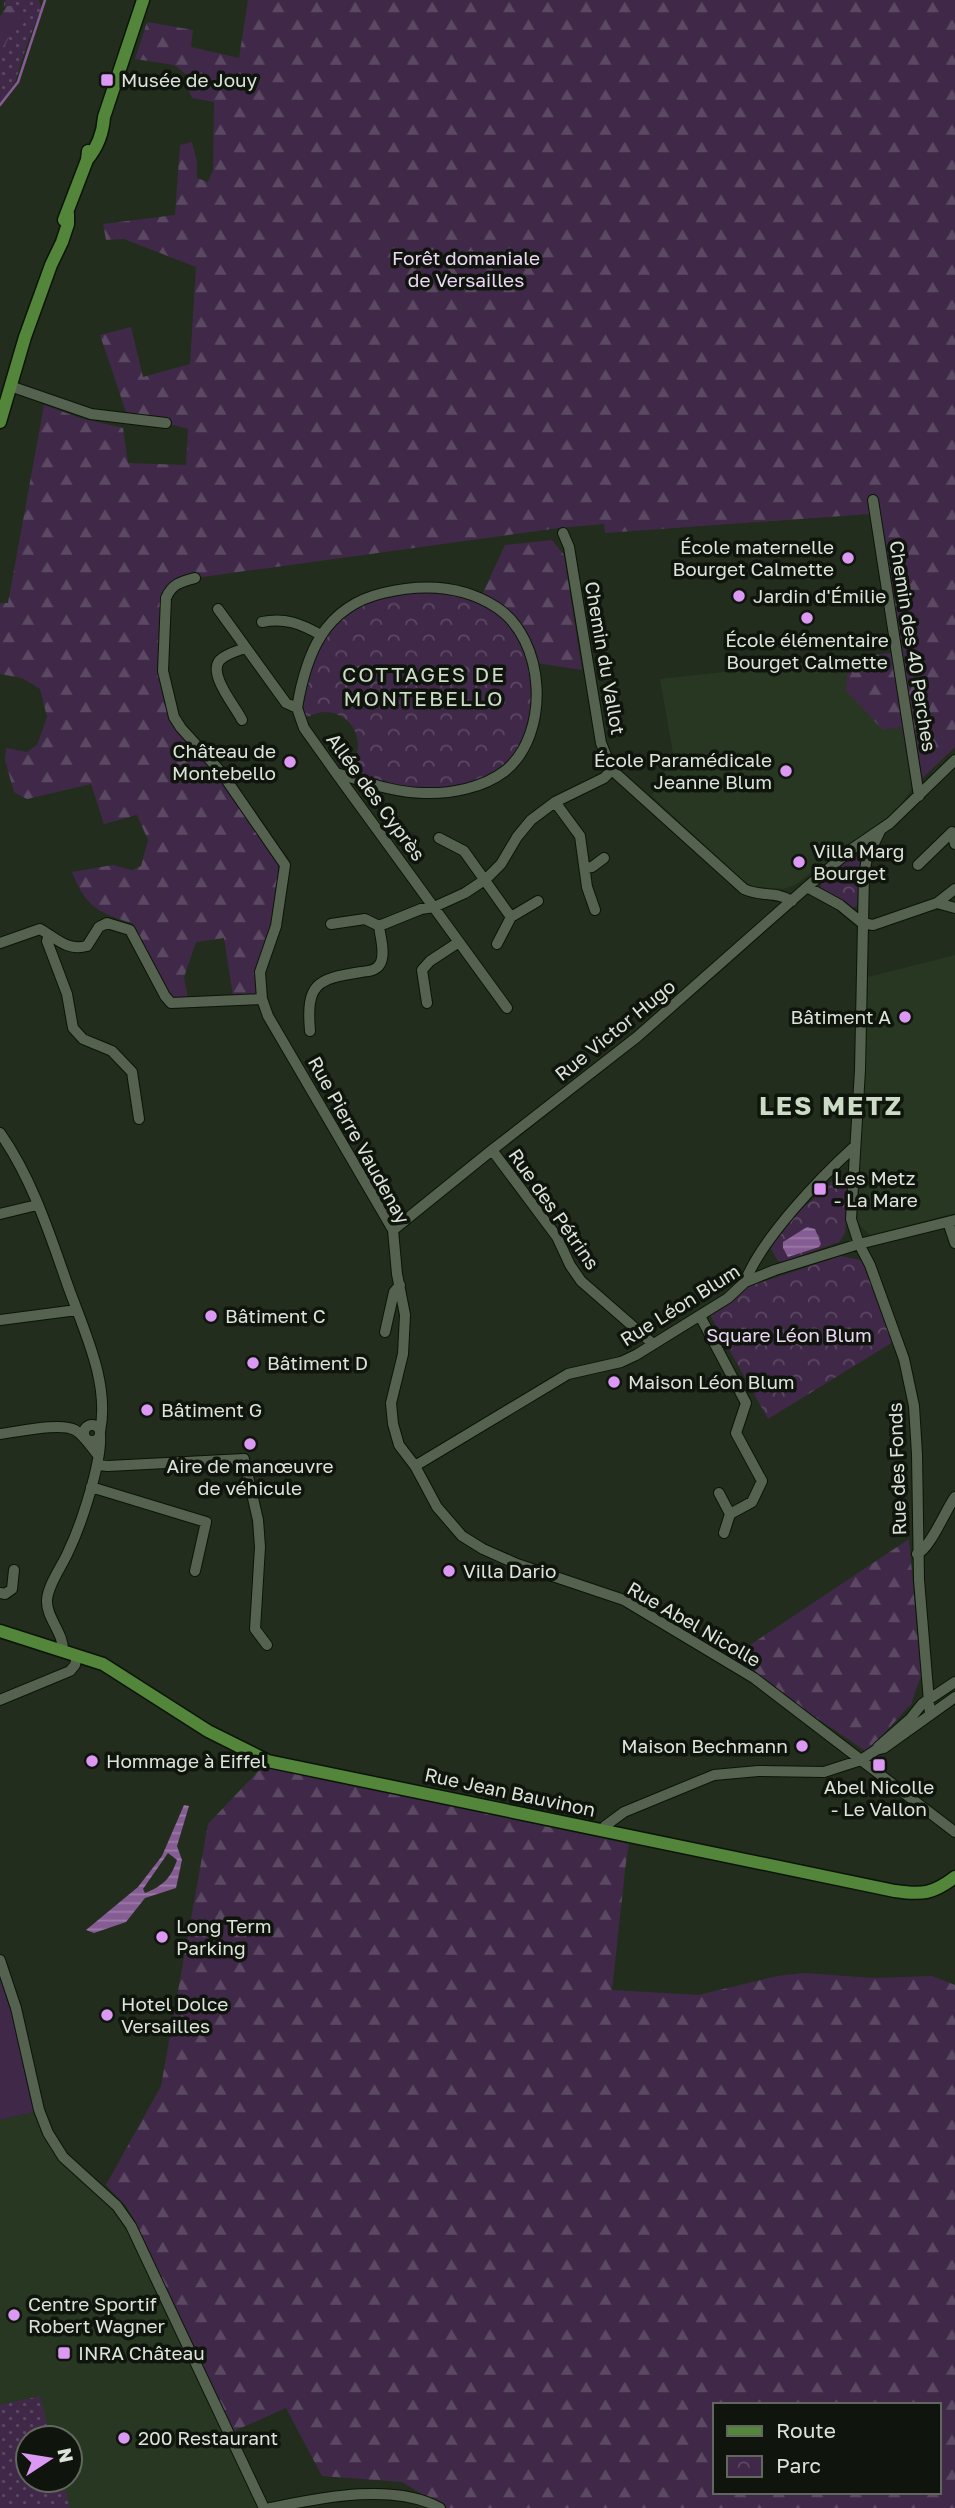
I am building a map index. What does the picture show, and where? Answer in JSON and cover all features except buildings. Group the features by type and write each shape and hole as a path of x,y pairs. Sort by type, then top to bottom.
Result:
{"main road":[{"path":"137,0 137,21"},
{"path":"0,422 2,407 51,265 62,243 68,214 87,160 103,127 143,0"},
{"name":"Rue Jean Bauvinon","path":"0,1631 103,1664 208,1731 268,1761 901,1892 920,1894 932,1891 955,1877"}],"street":[{"path":"10,386 82,412 166,423"},
{"name":"Chemin des 40 Perches","path":"873,500 919,796"},
{"name":"Chemin du Vallot","path":"564,533 569,547 601,743 612,770 744,889 752,893 779,894 792,901"},
{"path":"0,943 40,929 68,947 76,949 87,946 99,928 107,923 130,930 171,1003 262,999 260,972 276,926 285,866 221,772 180,728 174,717 163,671 166,598 170,588 194,578"},
{"path":"297,708 302,674 309,654 321,635 330,622 343,612 373,596 418,588 452,589 496,607 506,614 514,625 532,662 537,690 533,727 520,753 505,771 482,783 454,791 421,793 388,789 336,773"},
{"name":"Allée des Cyprès","path":"218,609 286,703 297,708 304,727 336,773 507,1008"},
{"path":"262,622 292,622 321,635"},
{"path":"242,720 224,695 217,665 221,659 245,648"},
{"path":"852,849 867,858 880,831 955,760"},
{"path":"331,924 365,919 379,926 421,909 434,907 465,892 501,864 517,836 531,820 555,802 604,778 612,770"},
{"path":"555,802 580,836 587,887 595,910"},
{"name":"Rue Victor Hugo","path":"393,1230 637,1037 807,887 852,849 880,831"},
{"path":"953,831 955,844"},
{"path":"918,865 953,831"},
{"path":"439,838 464,851 511,916"},
{"path":"585,867 592,867 604,858"},
{"name":"Rue des Fonds","path":"867,858 862,923 860,1070 851,1219 904,1359 911,1393 917,1444 917,1553 930,1714"},
{"path":"807,887 840,905 862,923 873,925 937,903 955,889"},
{"path":"497,944 511,916 538,901"},
{"path":"937,903 955,908"},
{"path":"310,1031 308,1005 311,992 331,979 372,971 379,966 382,957 379,926"},
{"path":"50,934 47,941 67,994 73,1028 83,1039 112,1051 132,1072 139,1119"},
{"path":"427,1003 422,970 430,961 459,942"},
{"name":"Rue Pierre Vaudenay","path":"262,999 268,1016 393,1230 405,1315 402,1354 391,1403 399,1445 415,1466"},
{"path":"0,1133 9,1145 37,1205 77,1310 98,1377 102,1411 97,1431 97,1460 71,1547 47,1599 64,1643 63,1651"},
{"path":"745,1282 764,1249 799,1204 855,1146"},
{"name":"Rue des Pétrins","path":"492,1150 556,1237 581,1280 652,1343"},
{"path":"832,1170 839,1170 853,1177"},
{"path":"0,1214 37,1205"},
{"path":"951,1221 955,1243"},
{"name":"Rue Léon Blum","path":"415,1466 568,1374 621,1362 728,1298 745,1282 859,1244 951,1221"},
{"path":"764,1249 775,1270"},
{"path":"385,1332 394,1292 400,1285"},
{"path":"0,1320 77,1310"},
{"path":"700,1316 746,1403 736,1433 762,1481 752,1502 730,1514 724,1533"},
{"path":"0,1434 73,1424 97,1431"},
{"path":"59,1427 76,1431 88,1441"},
{"path":"97,1431 85,1430 97,1460 108,1466 244,1459 258,1520 260,1547 255,1629 267,1646"},
{"name":"Rue Abel Nicolle","path":"415,1466 437,1507 462,1536 517,1564 624,1600 754,1678 955,1832"},
{"path":"90,1487 206,1522 195,1571"},
{"path":"719,1493 730,1514"},
{"path":"917,1553 927,1547 945,1510 955,1497"},
{"path":"0,1593 8,1593 12,1589 14,1570"},
{"path":"0,1700 70,1671 77,1656"},
{"path":"876,1750 880,1743 910,1719 922,1704 955,1682"},
{"path":"603,1831 605,1826 624,1812 714,1776 758,1771 824,1772 861,1760 884,1748 955,1697"},
{"path":"0,1960 16,2008 39,2110 48,2133 63,2157 117,2206 131,2226 264,2508"},
{"path":"270,2508 389,2494 416,2497 440,2508"}],"shaded area":[{"name":"École Paramédicale Jeanne Blum","path":"848,658 846,691 901,727 912,788 897,811 795,885 783,889 748,886 652,796 673,754 660,679"},
{"path":"955,955 955,1213 870,1236 857,1222 868,977"},
{"path":"807,1227 815,1229 821,1244 788,1257 783,1242"},
{"path":"184,1805 189,1806 177,1846 182,1860 176,1888 145,1898 126,1922 94,1933 86,1930 138,1887 162,1856","holes":["168,1853 177,1860 166,1881 145,1893 143,1889"]},
{"path":"34,2112 57,2157 106,2199 128,2229 259,2508 0,2508 0,2120"}],"green space":[{"path":"5,0 39,0 41,8 15,83 0,104 0,48 4,46 7,6 3,8"},
{"name":"Forêt domaniale de Versailles","path":"248,0 955,0 955,747 912,788 901,727 883,730 846,691 848,658 891,653 870,514 605,533 604,524 559,528 173,581 161,593 159,673 171,720 218,776 278,862 271,925 255,971 257,994 233,996 224,938 196,942 184,977 188,998 172,998 132,923 110,916 94,906 82,893 72,872 113,865 132,870 141,866 148,840 137,815 104,824 91,784 27,799 14,792 5,760 6,748 27,752 37,745 47,717 40,689 22,678 0,674 0,603 8,603 44,405 80,418 123,428 128,463 186,465 188,429 126,412 100,335 131,327 143,377 190,364 196,267 124,239 106,240 103,224 175,215 180,145 192,142 197,162 197,178 208,182 213,170 214,102 192,98 186,74 174,65 135,59 147,22 193,30 191,47 239,58"},
{"path":"7,6 14,6 19,11 19,18 4,47 0,48 0,17"},
{"path":"552,540 564,555 582,670 537,663 516,620 506,608 482,595 505,545"},
{"path":"413,592 460,595 476,600 497,612 513,629 525,650 532,674 530,723 521,745 501,769 462,785 411,788 344,769 354,758 358,747 357,735 351,725 342,717 331,713 318,713 305,719 303,706 306,676 318,647 336,622 361,604"},
{"path":"853,856 860,858 857,906 852,908 821,888 821,881"},
{"path":"837,1176 849,1180 845,1233 839,1242 783,1262 778,1261 770,1247 801,1205 808,1204"},
{"name":"Square Léon Blum","path":"841,1256 864,1261 893,1342 768,1419 710,1315 747,1287"},
{"path":"909,1539 921,1676 911,1704 867,1752 729,1659"},
{"path":"263,1766 629,1844 612,1990 698,1995 777,1976 804,1973 873,1978 932,1976 955,1985 955,2508 444,2508 402,2482 322,2476 286,2408 232,2432 137,2225 126,2206 106,2185 161,2086 208,1824"},
{"path":"0,1975 10,2005 34,2112 0,2120"},
{"path":"40,2396 47,2424 14,2424 14,2494 66,2494 70,2508 0,2508 0,2405"}],"waterway":[{"path":"0,105 18,82 45,0"}],"place":[{"name":"Musée de Jouy","path":"107,80"},
{"name":"École maternelle Bourget Calmette","path":"848,558"},
{"name":"Jardin d'Émilie","path":"739,596"},
{"name":"École élémentaire Bourget Calmette","path":"807,618"},
{"name":"Château de Montebello","path":"290,762"},
{"name":"École Paramédicale Jeanne Blum","path":"786,771"},
{"name":"Villa Marg Bourget","path":"799,862"},
{"name":"Bâtiment A","path":"905,1017"},
{"name":"Les Metz - La Mare","path":"820,1189"},
{"name":"Bâtiment C","path":"211,1316"},
{"name":"Bâtiment D","path":"253,1363"},
{"name":"Maison Léon Blum","path":"614,1382"},
{"name":"Bâtiment G","path":"147,1410"},
{"name":"Aire de manœuvre de véhicule","path":"250,1444"},
{"name":"Villa Dario","path":"449,1571"},
{"name":"Maison Bechmann","path":"802,1746"},
{"name":"Hommage à Eiffel","path":"92,1761"},
{"name":"Abel Nicolle - Le Vallon","path":"879,1765"},
{"name":"Long Term Parking","path":"162,1937"},
{"name":"Hotel Dolce Versailles","path":"107,2015"},
{"name":"Centre Sportif Robert Wagner","path":"14,2315"},
{"name":"INRA Château","path":"64,2353"},
{"name":"200 Restaurant","path":"124,2438"}],"district":[{"name":"COTTAGES DE MONTEBELLO","path":"424,687"},
{"name":"LES METZ","path":"831,1106"}]}
